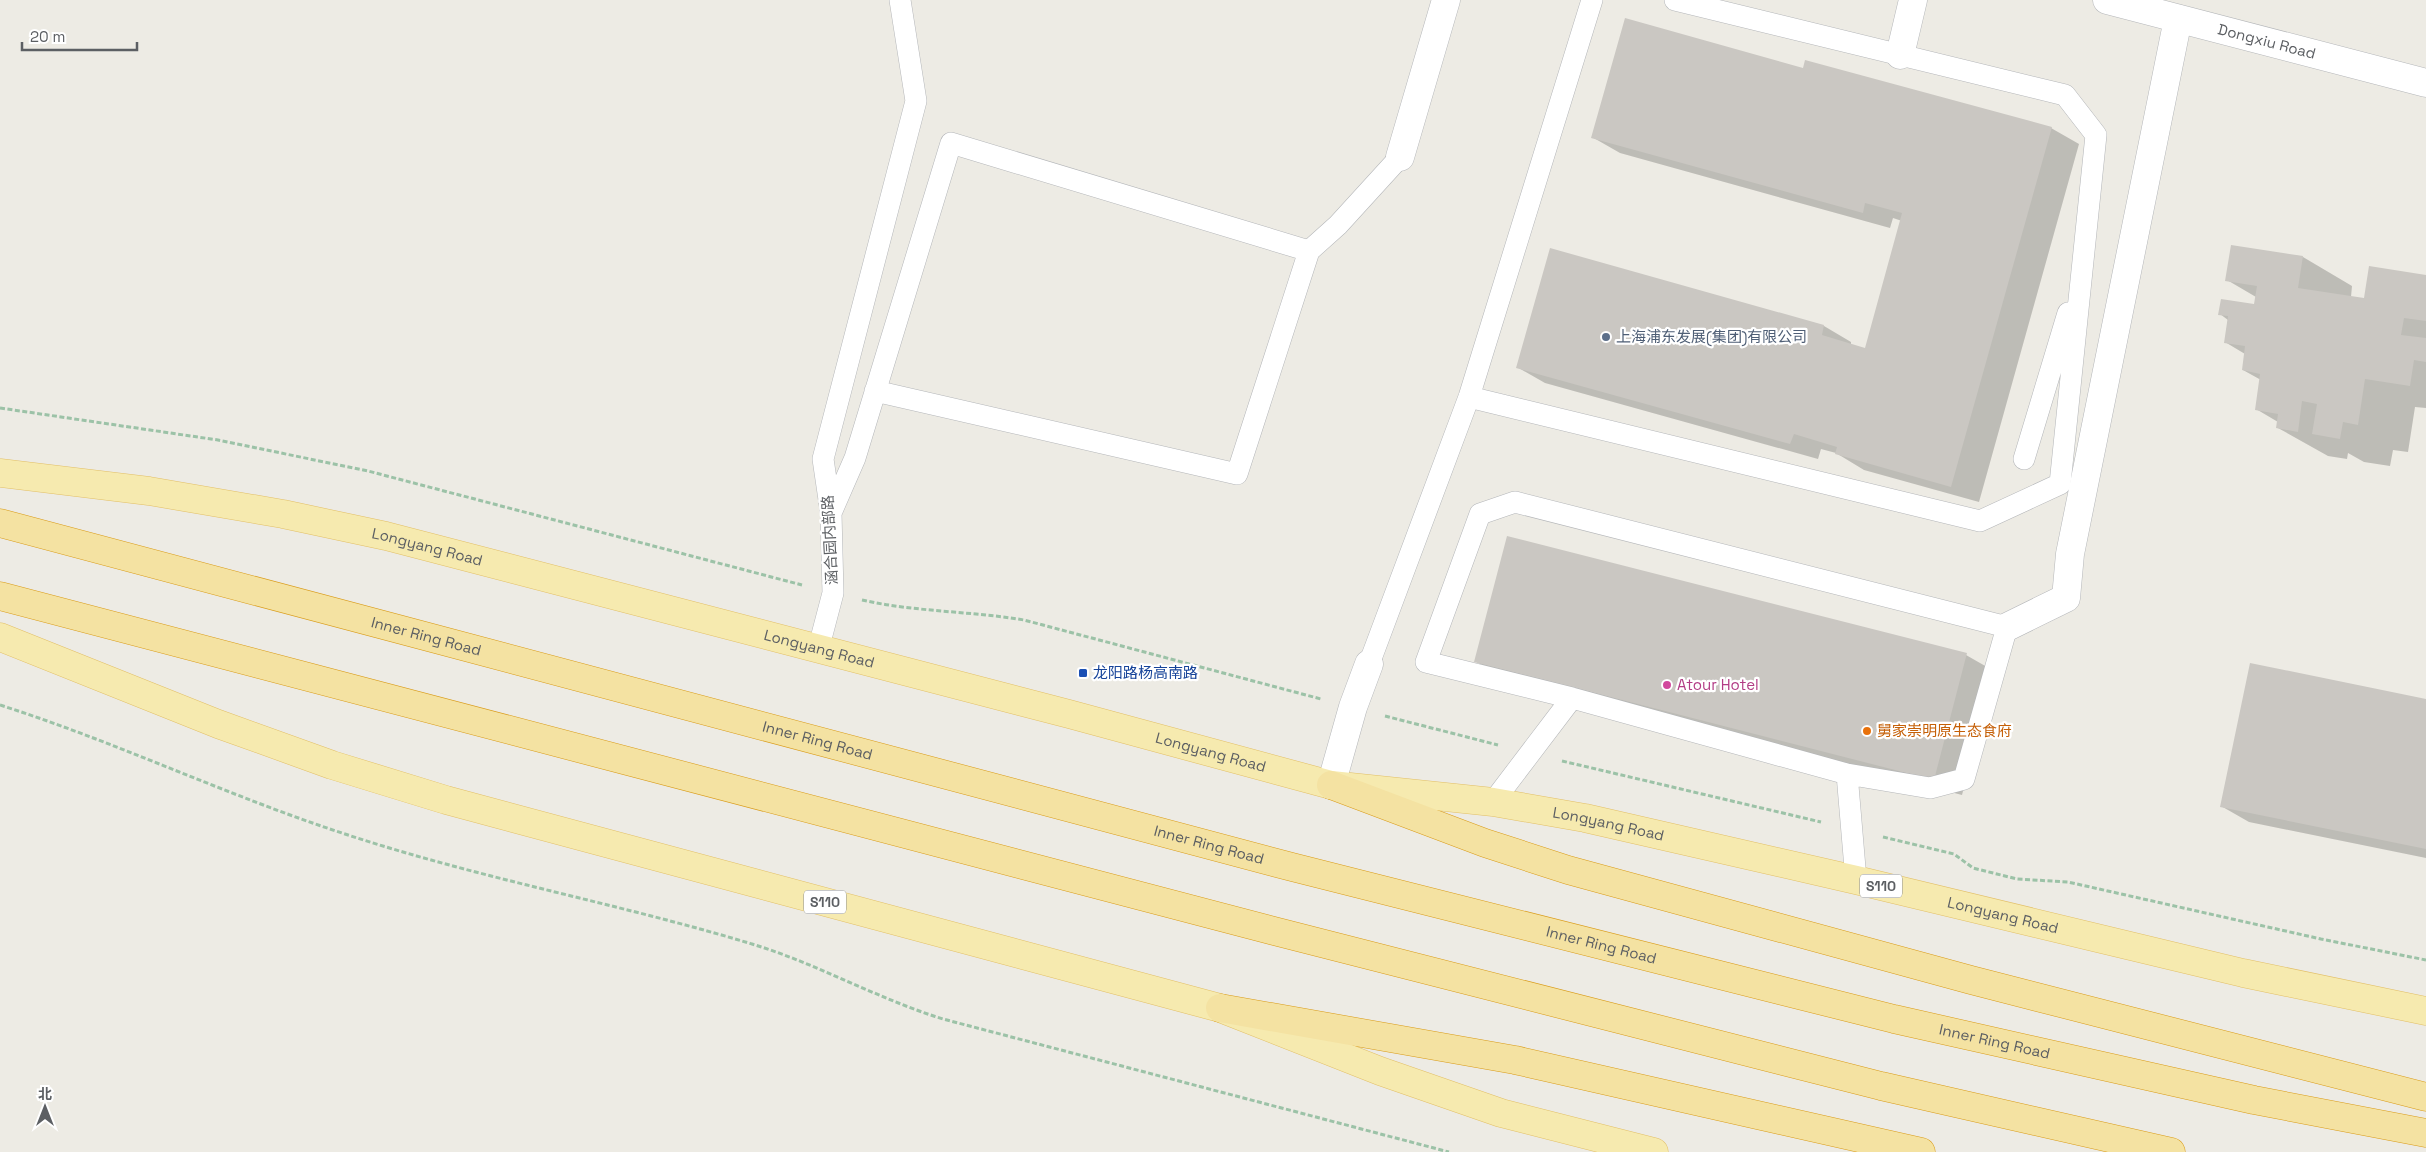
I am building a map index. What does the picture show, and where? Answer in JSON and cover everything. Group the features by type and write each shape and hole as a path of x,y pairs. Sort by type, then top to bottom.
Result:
{"highway":[{"name":"Inner Ring Road","path":"0,523 1292,867 1894,1019 2254,1100 2426,1133"},
{"path":"0,596 1274,931 1881,1086 2171,1152"},
{"path":"1331,785 1485,843 1568,870 1971,980 2426,1097"},
{"path":"1220,1008 1515,1060 1921,1152"}],"main road":[{"name":"Longyang Road","path":"0,473 149,491 283,514 386,536 1069,714 1331,785 1493,802 1585,818 1856,880 2243,973 2426,1011"},
{"name":"S110","path":"0,637 218,724 332,765 436,797 1220,1008 1380,1071 1501,1112 1654,1152"}],"street":[{"path":"1400,157 1446,0"},
{"path":"1900,55 1913,0"},
{"name":"Dongxiu Road","path":"2107,0 2426,83"},
{"path":"2007,627 2066,598 2070,554 2178,19"},
{"path":"1331,785 1353,708 1369,664"}],"lane":[{"name":"涵合园内部路","path":"818,650 833,593 831,513 824,459 916,102 900,0"},
{"path":"1369,664 1469,396 1592,0"},
{"path":"1469,396 1980,520 2060,484 2096,135 2065,95 1675,0"},
{"path":"831,513 855,458 951,143 1309,251"},
{"path":"875,391 1237,474 1309,251 1338,225 1400,157"},
{"path":"2024,460 2083,265"},
{"path":"1515,502 2007,627 1964,779 1930,788 1847,774 1572,698 1426,662 1480,514 1515,502"},
{"path":"1493,802 1572,698"},
{"path":"1847,774 1850,829 1856,880"}],"path":[{"path":"0,408 218,440 368,471 889,606 996,615 1024,620 1353,708 1531,753 1954,854 1974,868 2017,878 2068,882 2321,939 2426,960"},
{"path":"0,705 342,833 404,852 752,944 814,966 873,994 943,1019 1449,1152"}],"building":[{"path":"1625,18 1803,68 1805,60 2052,127 1951,487 1835,454 1837,447 1794,434 1790,444 1516,368 1550,248 1824,325 1822,335 1865,348 1902,213 1865,203 1863,213 1591,138"},
{"path":"2231,245 2303,256 2298,288 2364,298 2369,266 2426,275 2426,321 2404,318 2401,335 2426,338 2426,362 2414,360 2410,386 2365,379 2358,425 2343,422 2340,439 2312,434 2317,404 2302,401 2298,432 2276,428 2278,414 2255,410 2260,374 2242,370 2245,346 2224,343 2228,316 2218,315 2221,299 2254,304 2257,286 2225,281"},
{"path":"1507,536 1967,653 1934,780 1474,662"},
{"path":"2250,663 2426,699 2426,849 2220,807"}],"place":[{"name":"上海浦东发展(集团)有限公司","path":"1606,337"},
{"name":"龙阳路杨高南路","path":"1083,673"},
{"name":"Atour Hotel","path":"1667,685"},
{"name":"舅家崇明原生态食府","path":"1867,731"}]}
